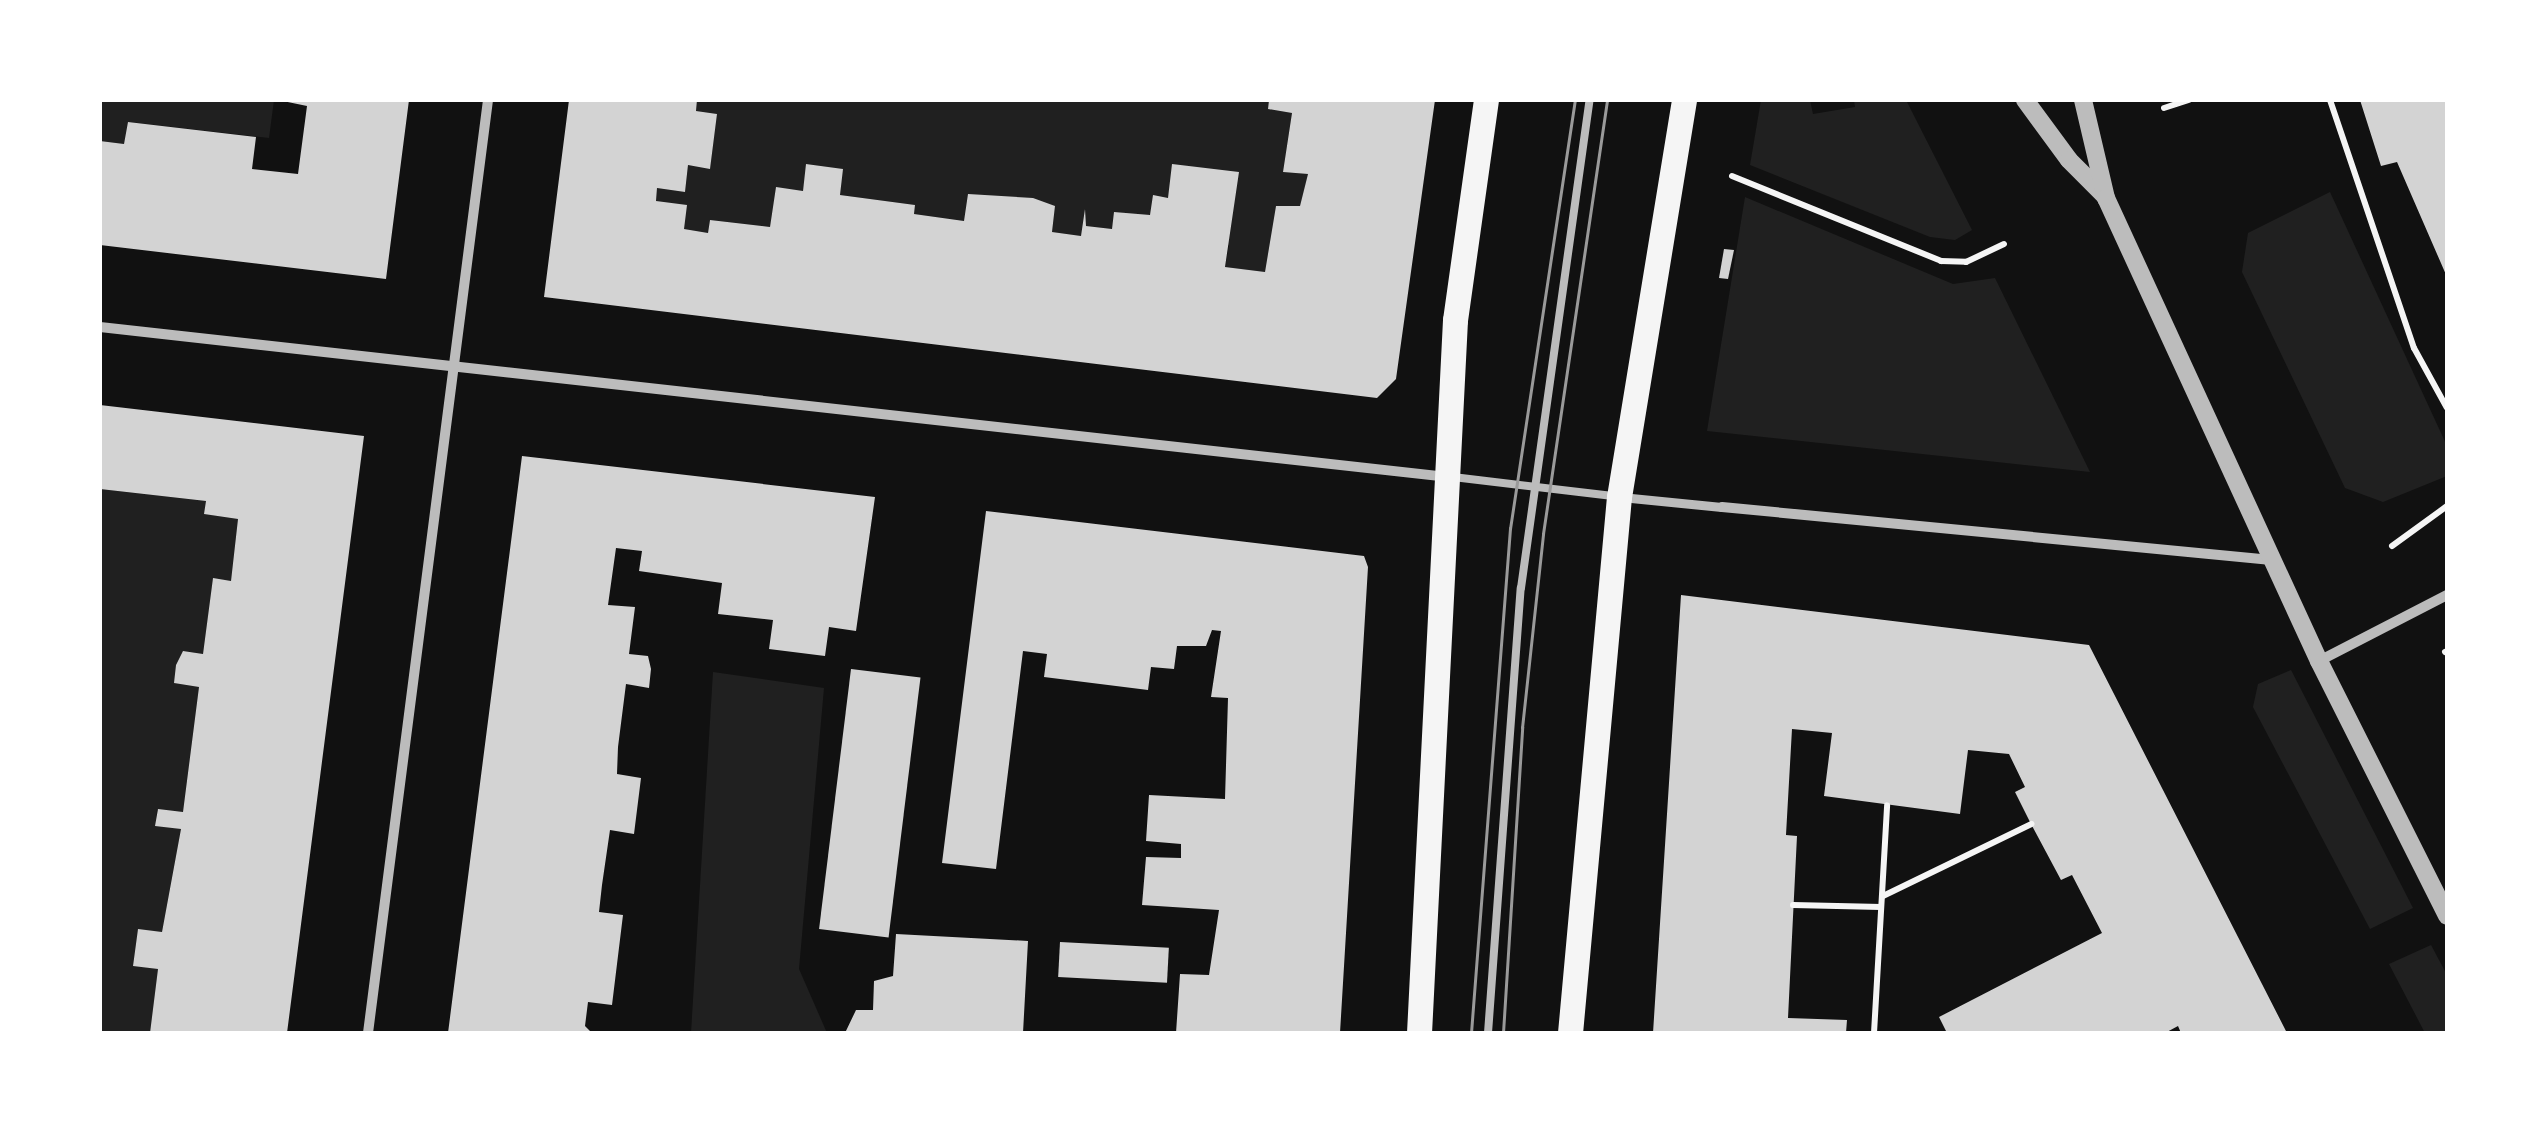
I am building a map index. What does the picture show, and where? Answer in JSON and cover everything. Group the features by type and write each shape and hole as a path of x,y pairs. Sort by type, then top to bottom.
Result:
{"main road":[{"path":"1419,1033 1455,320 1486,100"},
{"path":"1570,1033 1618,496 1684,100"}],"street":[{"path":"368,1033 488,100"},
{"path":"2025,100 2068,160 2106,198"},
{"path":"2084,100 2106,198 2271,560 2447,916"},
{"path":"100,328 1448,477"},
{"path":"1618,496 2271,560"},
{"path":"2319,661 2447,595"}],"lane":[{"path":"1488,1033 1505,740 1533,487 1590,100"},
{"path":"1448,477 1618,496"}],"path":[{"path":"2164,108 2189,100"},
{"path":"2330,100 2414,348 2447,408"},
{"path":"1732,176 1942,261 1966,262 2004,244"},
{"path":"2392,546 2447,506"},
{"path":"1874,1033 1887,804"},
{"path":"1882,897 2032,824"},
{"path":"1793,905 1881,907"}],"shaded area":[{"path":"100,100 274,100 269,138 129,122 124,144 100,141"},
{"path":"697,100 1269,100 1268,109 1292,113 1283,172 1308,174 1300,206 1276,206 1265,272 1225,267 1229,245 1204,241 1206,223 1115,212 1112,229 1086,226 1081,236 1052,232 1055,206 964,221 914,214 915,205 840,195 842,169 807,164 803,191 776,188 770,227 710,220 708,233 684,229 656,201 657,188 685,192 688,165 710,168 717,114 696,111"},
{"path":"1761,100 1810,100 1813,114 1855,107 1854,100 1906,100 1972,230 1955,240 1930,237 1750,165"},
{"path":"2330,192 2447,446 2447,476 2383,502 2345,488 2242,272 2248,233"},
{"path":"1745,197 1953,284 1995,278 2090,472 1707,431"},
{"path":"100,489 206,501 205,514 238,519 231,581 213,579 203,654 184,651 176,665 175,683 199,687 183,812 157,810 156,825 181,829 162,932 138,930 133,965 158,969 150,1033 100,1033"},
{"path":"2291,670 2413,908 2370,929 2253,707 2258,684"},
{"path":"713,672 824,688 799,969 827,1033 691,1033"},
{"path":"2431,945 2447,975 2447,1033 2425,1033 2389,964"}],"building":[{"path":"278,100 409,100 386,279 100,245 100,141 124,144 128,122 256,137 252,169 298,174 307,106"},
{"path":"569,100 697,100 696,111 717,114 710,169 688,165 685,192 657,188 656,201 687,205 684,229 708,233 710,220 770,227 776,187 803,191 806,164 843,169 840,195 915,205 914,214 964,221 968,194 1033,198 1055,206 1052,232 1081,236 1085,209 1086,226 1112,229 1114,212 1150,215 1153,195 1168,198 1172,164 1239,172 1225,267 1265,272 1276,206 1300,206 1308,174 1283,172 1292,113 1268,109 1269,100 1435,100 1396,379 1377,398 544,297"},
{"path":"2360,100 2447,100 2447,277 2397,162 2381,166"},
{"path":"1724,249 1734,250 1728,279 1719,278"},
{"path":"100,405 364,436 287,1033 150,1033 158,969 133,966 138,929 162,932 181,829 155,826 158,809 183,812 199,687 174,683 176,665 183,651 203,654 213,578 231,581 238,519 204,514 206,501 100,489"},
{"path":"522,456 875,497 856,631 829,627 825,656 769,649 773,620 718,614 722,583 639,571 642,551 616,548 608,605 635,607 629,654 648,656 651,669 649,688 626,684 618,747 617,774 641,778 634,834 610,830 602,885 599,912 623,915 612,1005 588,1002 585,1026 592,1033 448,1033"},
{"path":"986,511 1364,556 1368,567 1340,1033 1176,1033 1180,974 1209,975 1219,910 1142,905 1146,857 1181,858 1181,844 1146,841 1149,795 1225,799 1228,698 1211,697 1221,631 1212,630 1206,646 1177,646 1174,669 1151,667 1148,690 1044,677 1047,654 1023,651 996,869 942,863"},
{"path":"1681,595 2089,645 2287,1033 2181,1033 2178,1026 2165,1033 1947,1033 1939,1017 2102,933 2072,875 2061,880 2031,824 2015,792 2025,787 2009,754 1968,750 1960,814 1824,796 1832,733 1792,729 1786,835 1797,836 1788,1018 1847,1020 1846,1033 1653,1033"},
{"path":"851,669 920,678 889,938 819,929"},
{"path":"896,934 1028,941 1023,1033 845,1033 856,1010 873,1010 874,981 893,976"},
{"path":"1060,942 1169,948 1167,983 1058,977"}],"tram line":[{"path":"1471,1033 1510,529 1575,100"},
{"path":"1503,1033 1522,728 1543,534 1607,100"}]}
